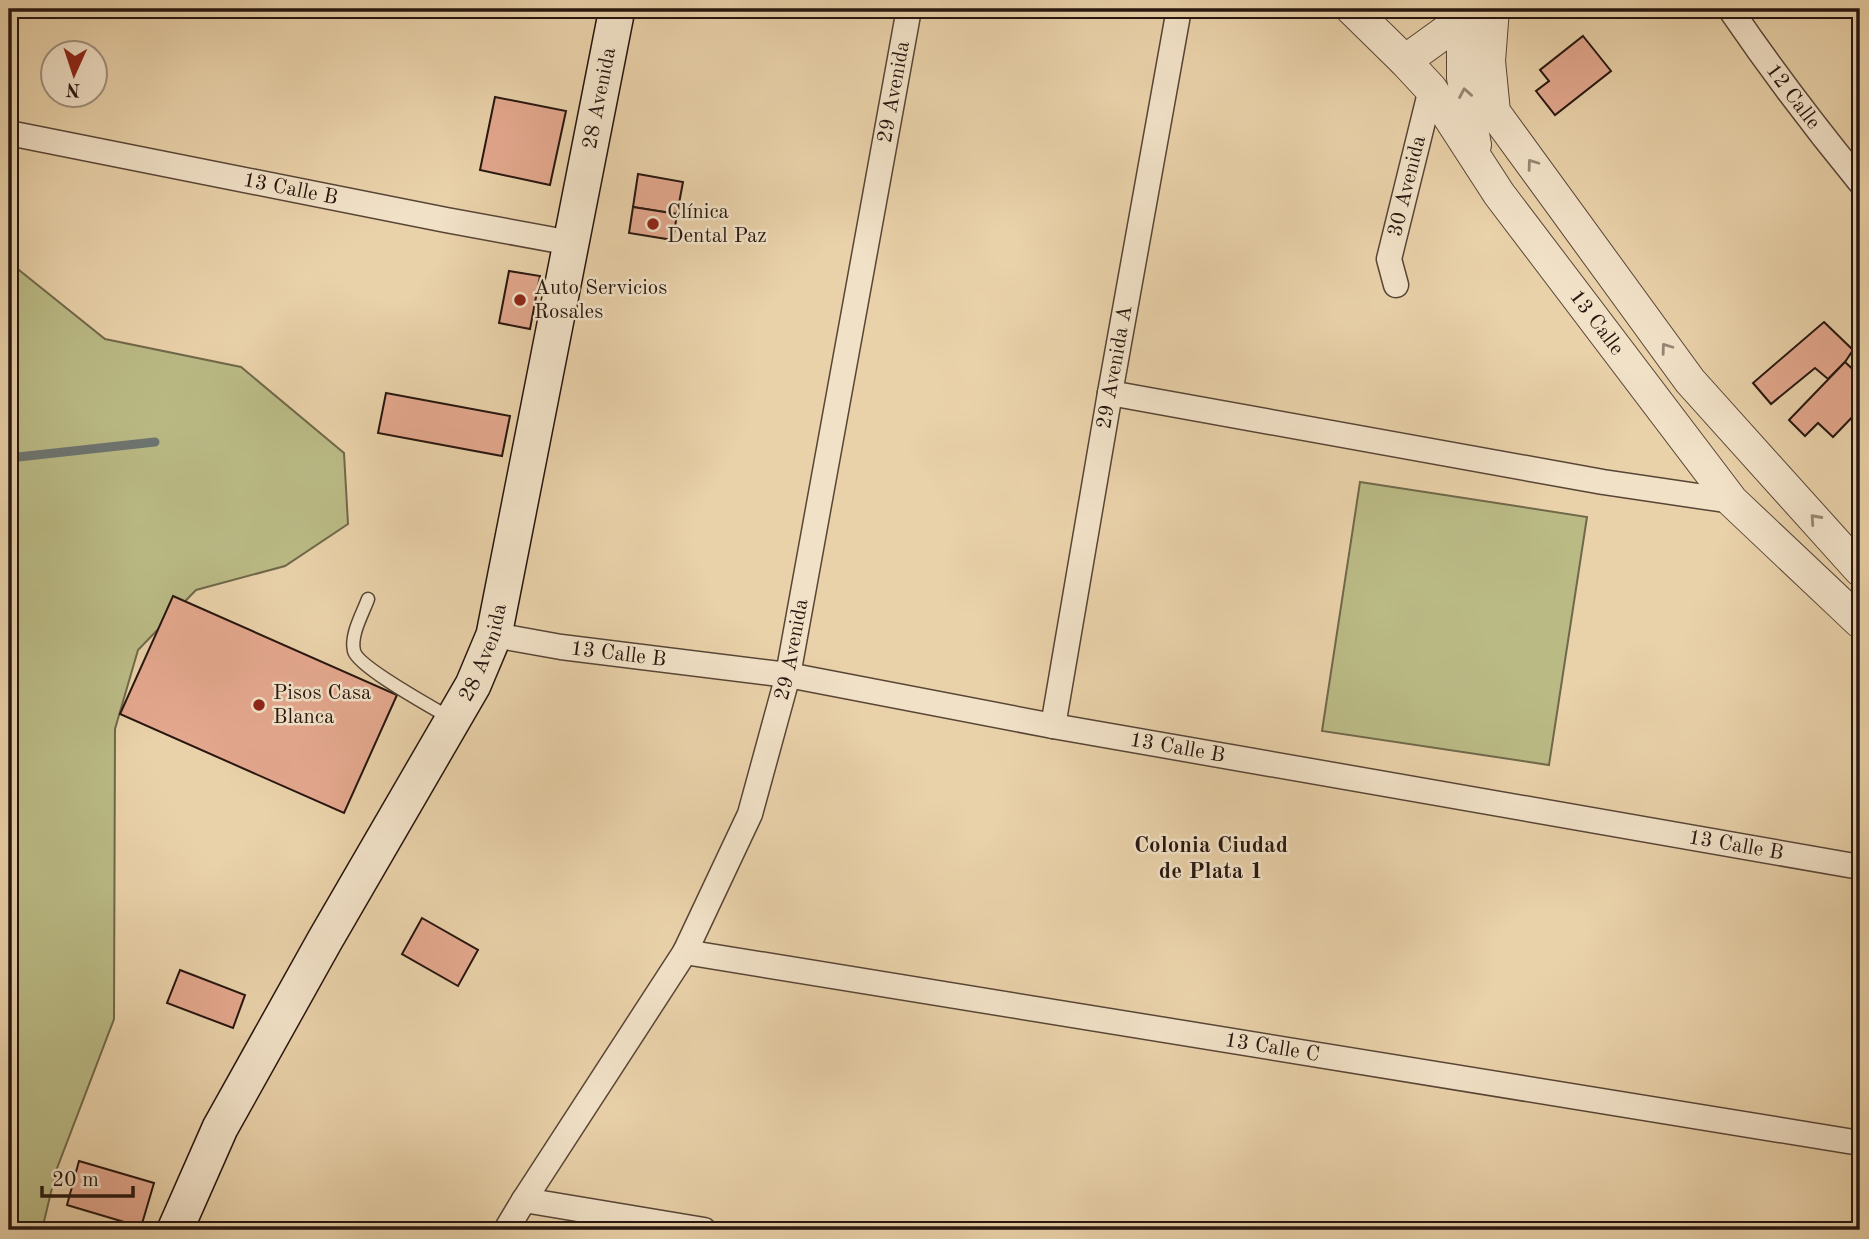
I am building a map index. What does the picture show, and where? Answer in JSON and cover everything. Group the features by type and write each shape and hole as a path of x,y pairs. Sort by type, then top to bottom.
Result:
{"main road":[{"name":"28 Avenida","path":"175,1230 220,1128 472,685 494,635 571,243 609,10"}],"street":[{"name":"29 Avenida","path":"506,1230 685,952 750,814 788,675 909,9"},
{"name":"29 Avenida A","path":"1053,726 1179,9"},
{"name":"13 Calle","path":"1352,9 1431,89 1499,194 1732,501 1860,622"},
{"name":"12 Calle","path":"1730,9 1801,108 1860,182"},
{"path":"1405,61 1481,10"},
{"path":"1478,160 1463,78 1463,43 1481,10"},
{"name":"13 Calle","path":"1481,10 1494,112 1690,381 1860,570"},
{"name":"30 Avenida","path":"1396,285 1390,259 1431,89"},
{"name":"13 Calle B","path":"9,133 571,243"},
{"path":"1110,393 1603,482 1732,501"},
{"name":"13 Calle B","path":"494,635 561,647 788,675 1053,726 1860,867"},
{"name":"13 Calle C","path":"685,952 1860,1143"},
{"path":"524,1200 704,1230"}],"lane":[{"path":"368,598 355,636 354,652 359,660 453,719"}],"green space":[{"path":"9,262 105,339 241,367 344,453 348,524 285,566 196,590 138,650 115,729 114,1019 56,1171 42,1230 9,1230"},
{"path":"1360,482 1587,517 1549,765 1322,731"}],"building":[{"path":"1583,36 1611,71 1555,115 1536,91 1549,81 1540,70"},
{"path":"495,97 566,111 550,185 480,170"},
{"path":"638,174 683,182 677,214 633,207"},
{"name":"Clínica Dental Paz","path":"633,207 677,214 673,240 629,233"},
{"name":"Auto Servicios Rosales","path":"509,271 540,276 530,329 499,323"},
{"path":"1824,322 1853,350 1828,379 1815,368 1771,404 1753,383"},
{"path":"1845,362 1860,376 1860,409 1833,437 1818,423 1805,436 1789,420"},
{"path":"386,393 510,416 502,456 378,433"},
{"name":"Pisos Casa Blanca","path":"173,596 397,695 344,813 120,714"},
{"path":"422,918 478,950 458,986 402,954"},
{"path":"180,970 245,995 233,1028 167,1003"},
{"path":"79,1161 154,1183 141,1227 67,1205"}],"waterway":[{"path":"9,458 155,442"}],"place":[{"name":"Clínica Dental Paz","path":"653,224"},
{"name":"Auto Servicios Rosales","path":"520,300"},
{"name":"Pisos Casa Blanca","path":"259,705"}],"district":[{"name":"Colonia Ciudad de Plata 1","path":"1211,858"}]}
